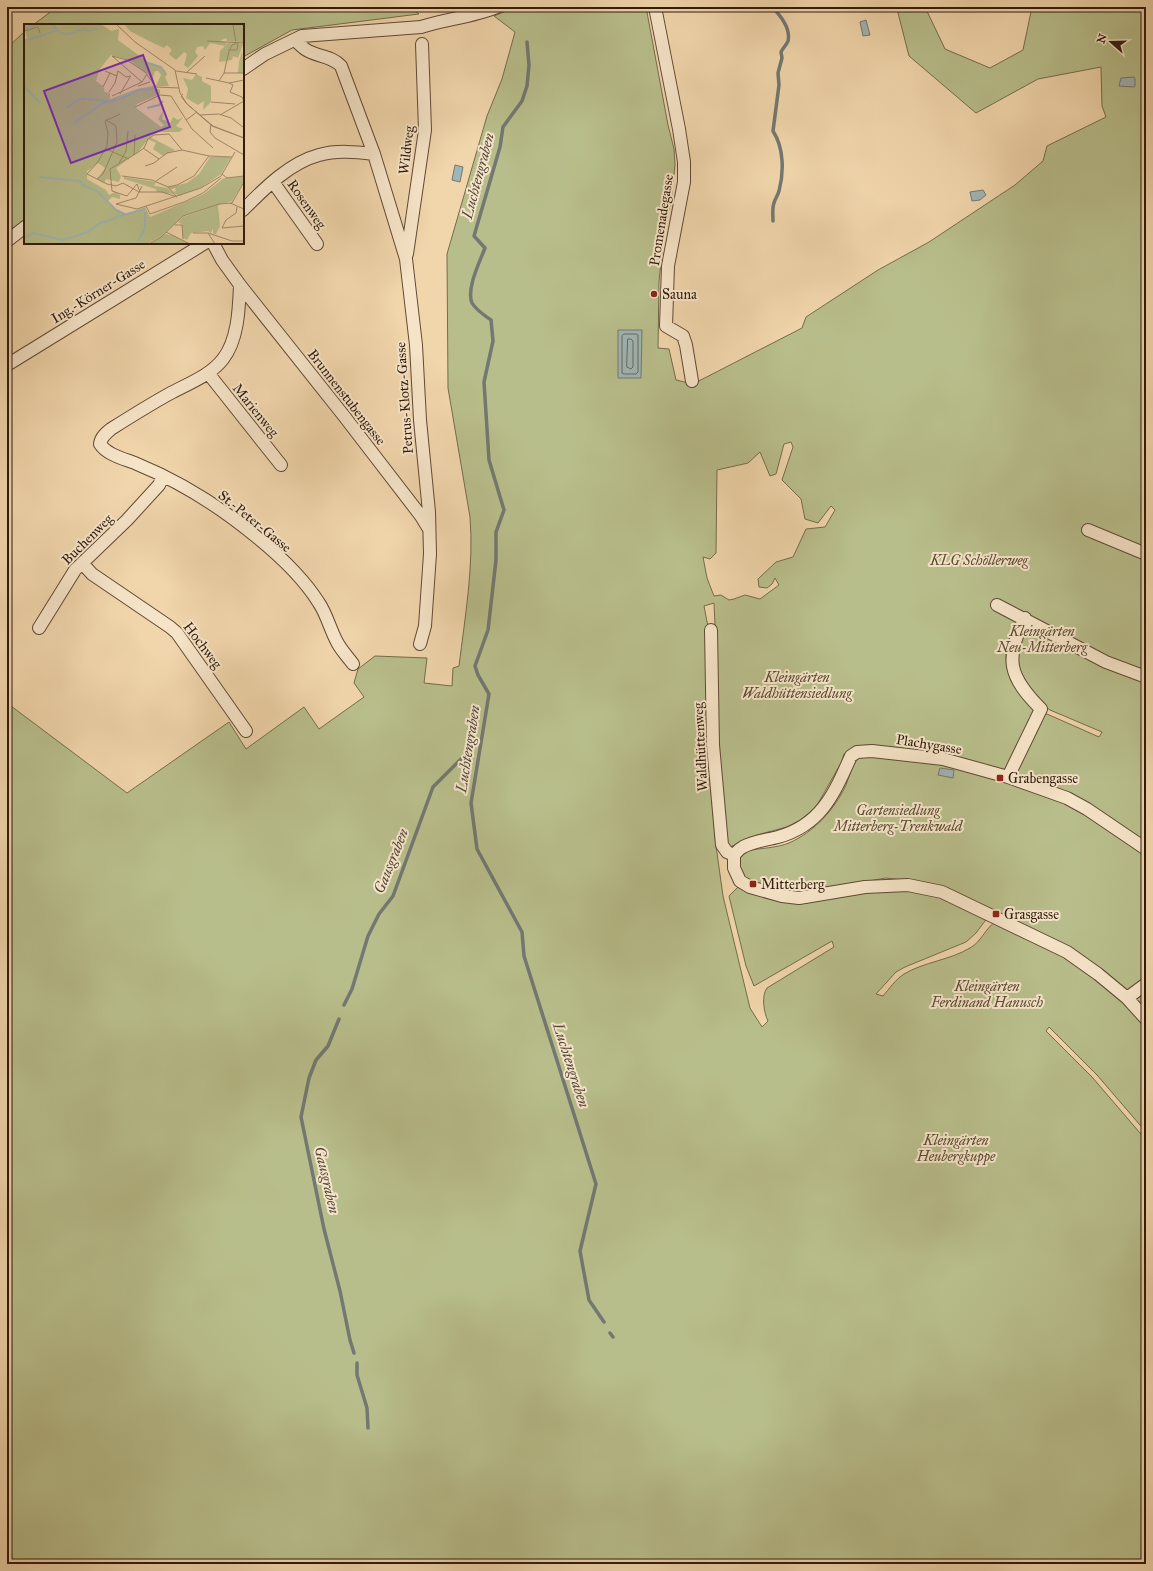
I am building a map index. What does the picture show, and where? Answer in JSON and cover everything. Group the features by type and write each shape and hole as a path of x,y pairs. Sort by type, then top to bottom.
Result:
{"street":[{"path":"244,68 265,54 302,36 421,27 436,22 483,12 497,7"},
{"name":"Promenadegasse","path":"655,7 684,162 684,182 668,266 666,326 682,336 686,345 692,381"},
{"name":"Petrus-Klotz-Gasse","path":"295,40 306,50 337,61 341,66 374,154 406,259 416,345 420,420 430,529 426,619 420,644"},
{"name":"Wildweg","path":"406,259 425,130 422,44"},
{"path":"244,209 273,182 292,168 320,155 351,151 374,154"},
{"name":"Rosenweg","path":"273,182 317,244"},
{"path":"7,241 24,229"},
{"name":"Ing.-Körner-Gasse","path":"7,365 203,244"},
{"name":"Brunnenstubengasse","path":"214,244 222,260 240,285 344,416 430,529"},
{"path":"208,374 223,359 230,345 239,305 240,285"},
{"name":"St.-Peter-Gasse","path":"208,374 170,394 111,429 100,440 100,444 117,455 190,490 258,539 282,560 306,585 326,615 337,643 353,664"},
{"name":"Marienweg","path":"208,374 281,465"},
{"name":"Buchenweg","path":"39,628 75,570 83,564 149,496 159,485 163,476"},
{"path":"1088,530 1146,554"},
{"name":"Hochweg","path":"83,564 92,574 177,633 246,731"},
{"path":"997,604 1106,662 1146,678"},
{"path":"1008,777 1041,709 1027,695 1017,678 1014,668 1012,649 1025,618"},
{"name":"Waldhüttenweg","path":"711,630 713,746 722,845 727,852 734,855"},
{"name":"Plachygasse","path":"734,855 742,847 782,836 809,823 822,810 832,795 851,756 857,752 899,754 943,759 1008,777 1067,798 1087,809 1146,849"},
{"path":"734,855 734,868 740,881 750,888 782,896 799,898 865,887 908,885 942,892 1067,952 1128,998 1146,1019"},
{"path":"1128,998 1146,984"}],"green space":[{"path":"57,7 410,7 419,14 292,30 244,56 244,24 34,24"},
{"path":"516,7 646,7 668,125 674,149 675,165 671,201 664,231 659,282 658,348 669,349 676,380 693,384 802,328 806,317 878,270 929,242 1015,185 1043,161 1047,146 1106,117 1102,106 1101,67 1038,79 976,113 909,56 897,9 901,7 925,7 945,49 990,68 1023,50 1032,7 1146,7 1146,673 1125,666 1107,656 1098,662 1144,682 1146,679 1146,1132 1097,1075 1049,1027 1046,1031 1092,1077 1146,1140 1146,1564 7,1564 7,703 127,793 229,722 246,749 304,707 319,729 364,697 354,683 358,669 375,656 427,658 424,683 452,686 453,668 459,666 470,573 471,535 470,517 448,388 447,254 487,116 502,79 515,32 494,16","holes":["791,442 793,447 782,480 801,499 805,519 818,523 831,506 835,510 825,527 806,529 793,557 776,562 758,579 759,587 767,588 772,584 775,578 779,585 760,599 745,595 729,600 721,595 714,596 707,578 703,557 710,559 716,553 717,470 748,463 760,452 770,476 776,474 784,444","714,603 718,690 718,774 721,811 728,848 757,835 787,827 801,820 816,807 841,763 844,754 854,749 862,747 909,750 963,758 1006,771 1010,769 1030,725 1038,701 1050,710 1102,732 1099,737 1047,714 1041,716 1015,771 1018,775 1046,787 1042,794 997,778 954,766 909,759 862,756 854,765 846,785 836,803 823,819 807,833 789,843 742,853 736,866 745,880 729,896 746,966 754,986 832,941 834,947 767,988 764,995 764,1004 765,1014 768,1021 762,1027 750,1008 723,896 716,846 707,746 708,627 704,606","886,878 919,882 936,885 997,913 995,922 970,948 904,974 895,981 883,996 876,994 896,972 966,942 976,933 988,917 945,897 925,890 900,888 828,897 827,888"]},
{"path":"24,32 24,221 7,232 7,48"}],"water":[{"path":"866,20 870,35 863,36 860,22"},
{"path":"1134,77 1134,87 1119,86 1121,78"},
{"path":"455,165 463,167 460,182 452,180"},
{"path":"983,190 986,195 980,200 972,201 970,192"},
{"path":"618,330 642,330 641,378 618,378"},
{"path":"940,768 954,770 953,778 938,775"}],"waterway":[{"path":"772,7 784,22 789,36 788,41 781,52 782,58 778,73 779,85 773,131 777,138 781,152 782,176 779,191 774,202 773,221"},
{"name":"Luchtengraben","path":"527,42 529,65 527,86 522,101 503,127 500,147 474,236 485,248 474,275 471,297 472,303 476,308 491,320 493,341 484,382 489,460 504,510 496,532 496,560 488,630 475,666 478,675 489,694 471,803 477,849 522,932 524,956 596,1184 580,1251 589,1300 604,1322"},
{"name":"Gausgraben","path":"344,1005 352,989 368,936 379,914 393,896 433,787 481,739"},
{"name":"Gausgraben","path":"339,1019 328,1046 316,1060 309,1078 301,1117 324,1229 354,1353"},
{"name":"Luchtengraben","path":"610,1333 613,1337"},
{"name":"Gausgraben","path":"357,1363 357,1375 367,1408 368,1428"}],"place":[{"name":"Sauna","path":"654,294"},
{"name":"Grabengasse","path":"1000,778"},
{"name":"Mitterberg","path":"753,884"},
{"name":"Grasgasse","path":"996,914"}],"park label":[{"name":"KLG Schöllerweg","path":"979,560"},
{"name":"Kleingärten Neu-Mitterberg","path":"1042,640"},
{"name":"Kleingärten Waldhüttensiedlung","path":"797,686"},
{"name":"Gartensiedlung Mitterberg-Trenkwald","path":"898,818"},
{"name":"Kleingärten Ferdinand Hanusch","path":"987,994"},
{"name":"Kleingärten Heubergkuppe","path":"956,1148"}]}
